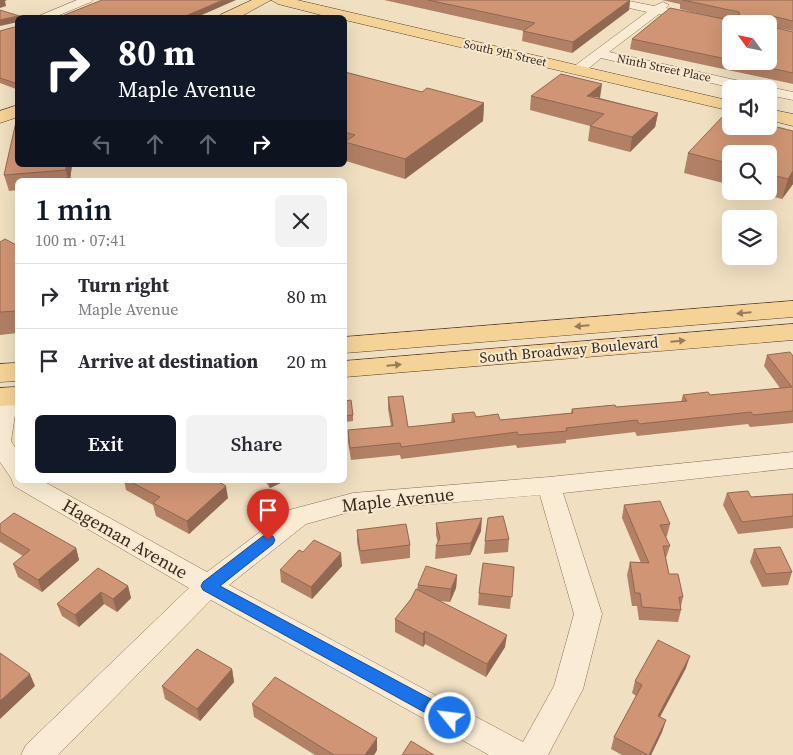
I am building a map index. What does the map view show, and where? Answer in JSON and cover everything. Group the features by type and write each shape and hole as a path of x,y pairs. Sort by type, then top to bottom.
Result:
{"main road":[{"path":"232,15 264,0"},
{"name":"South 9th Street","path":"278,0 342,15"},
{"name":"South 9th Street","path":"347,16 722,104"},
{"path":"0,118 15,111"},
{"name":"South Broadway Boulevard","path":"347,345 793,309"},
{"name":"South Broadway Boulevard","path":"347,369 793,332"}],"street":[{"path":"48,15 87,0"},
{"path":"607,0 722,23"},
{"path":"578,70 670,0"},
{"name":"Ninth Street Place","path":"599,54 722,81"},
{"path":"777,93 793,96"},
{"path":"8,387 0,441 15,467"},
{"name":"Maple Avenue","path":"37,755 208,586 298,517 352,502 549,486 793,460"},
{"name":"Hageman Avenue","path":"27,483 208,586 518,755"},
{"path":"532,755 568,689 588,614 549,486"}],"building":[{"path":"102,0 223,0 188,15 64,15"},
{"path":"428,0 630,0 573,42 523,31 535,23"},
{"path":"683,0 793,0 793,21 778,17 778,15 738,15 740,14 739,12"},
{"path":"670,8 722,19 722,58 632,39"},
{"path":"0,10 16,15 15,17 0,20"},
{"path":"15,27 15,83 0,78 0,31"},
{"path":"778,28 793,32 793,73 778,70"},
{"path":"347,73 422,92 427,88 484,103 405,159 347,143 355,135 347,133"},
{"path":"561,74 602,84 587,96 658,113 632,137 590,126 604,114 531,96"},
{"path":"722,117 722,135 777,135 777,127 793,131 793,171 788,179 777,176 777,145 722,145 722,162 688,153"},
{"path":"15,126 15,167 66,167 66,170 4,175"},
{"path":"5,239 15,244 15,311 0,312 0,242"},
{"path":"790,352 793,356 793,411 753,415 751,412 639,424 637,420 566,428 567,431 518,435 517,432 401,447 400,443 350,448 348,430 393,426 388,397 403,396 408,427 455,422 452,414 474,412 476,417 498,414 500,420 573,413 572,409 687,401 683,395 708,392 710,395 792,387 767,355"},
{"path":"351,400 353,415 347,416 347,401"},
{"path":"133,483 220,483 226,486 187,521 153,503 160,497"},
{"path":"748,491 751,497 793,494 793,516 742,522 727,493"},
{"path":"660,501 670,524 660,525 670,546 663,546 669,574 678,574 683,597 679,597 681,610 642,607 640,593 635,593 630,562 649,563 624,505"},
{"path":"14,513 76,548 38,580 13,564 30,550 0,532 0,524"},
{"path":"503,516 509,539 485,541 488,518"},
{"path":"482,518 471,543 436,546 440,538 436,523"},
{"path":"406,524 410,545 360,551 357,530"},
{"path":"314,540 341,553 311,587 280,570 299,550 303,552"},
{"path":"780,547 792,572 766,574 754,549"},
{"path":"483,563 514,567 512,597 479,593"},
{"path":"426,566 457,575 451,589 418,585"},
{"path":"98,568 128,586 113,599 101,592 75,615 57,604"},
{"path":"416,589 507,635 487,664 425,631 423,634 395,619 411,599"},
{"path":"658,640 690,656 658,716 666,720 648,755 614,737 642,685 635,681"},
{"path":"197,649 232,669 197,709 162,686"},
{"path":"0,653 30,674 0,701"},
{"path":"275,677 377,738 365,755 334,755 252,704"},
{"path":"411,741 434,755 402,755"}],"route":[{"path":"268,540 208,586 450,718"}]}
